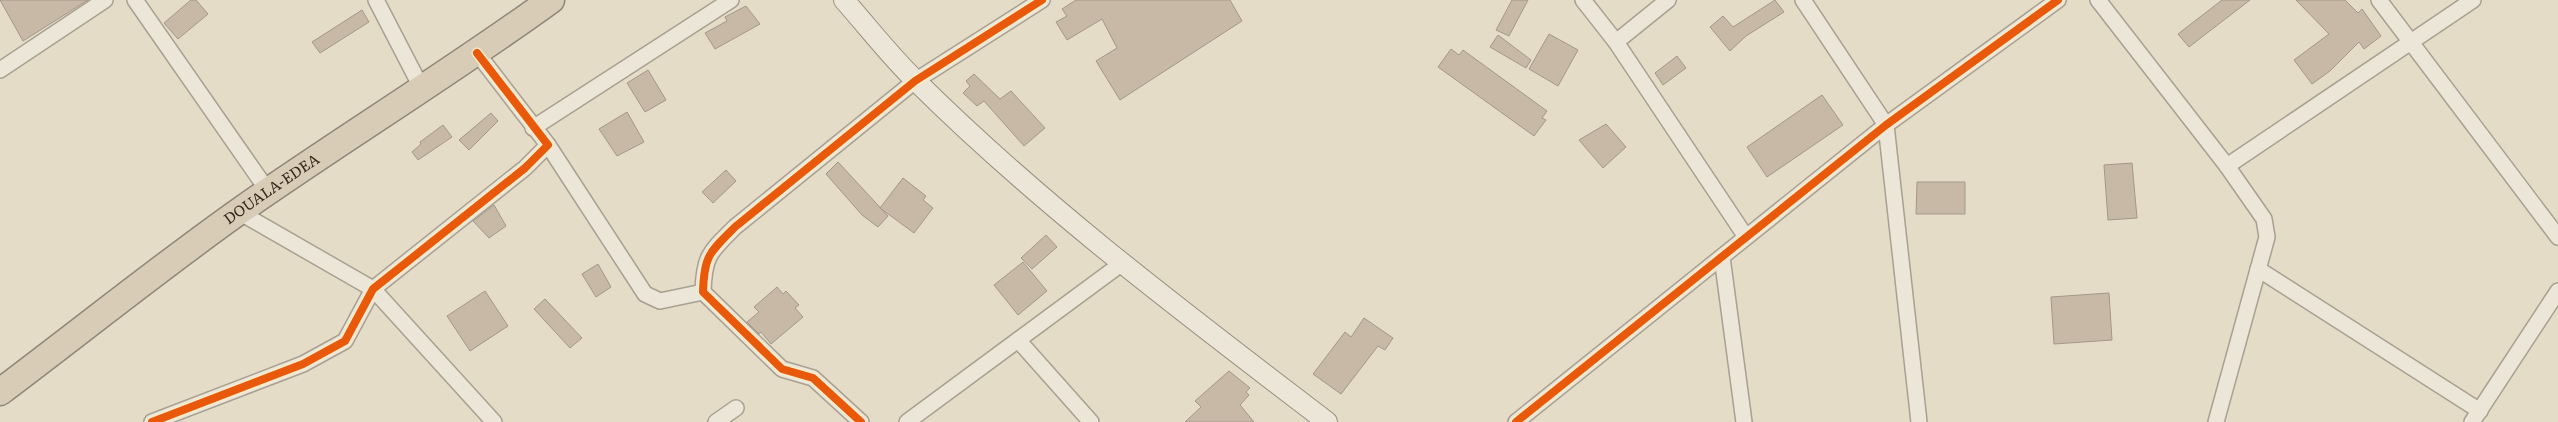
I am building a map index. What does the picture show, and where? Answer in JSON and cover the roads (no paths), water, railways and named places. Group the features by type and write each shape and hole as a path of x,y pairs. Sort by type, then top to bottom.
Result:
{"highway":[{"name":"DOUALA-EDEA","path":"0,392 268,191 421,87 477,53 551,0"}],"main road":[{"path":"844,0 915,81 990,150 1121,264 1326,422"}],"street":[{"path":"0,70 104,0"},
{"path":"135,0 268,191"},
{"path":"376,0 421,87"},
{"path":"532,128 731,0"},
{"path":"861,422 813,378 782,369 703,292 703,265 715,247 735,227 915,81 1042,0"},
{"path":"1583,0 1616,42 1746,238"},
{"path":"1616,42 1668,0"},
{"path":"1803,0 1886,125 1918,422"},
{"path":"1516,422 1886,125 2058,0"},
{"path":"2098,0 2227,166 2264,219 2267,237 2216,422"},
{"path":"2378,0 2558,237"},
{"path":"2227,166 2473,0"},
{"path":"477,53 532,128 548,145 646,294 653,300 660,301 703,292"},
{"path":"152,422 303,364 345,341 373,289 525,168 548,145"},
{"path":"239,212 373,289 494,422"},
{"path":"1722,257 1744,422"},
{"path":"912,420 1121,264"},
{"path":"2258,269 2476,416 2558,291"},
{"path":"1018,340 1091,422"},
{"path":"716,422 736,408"}]}
